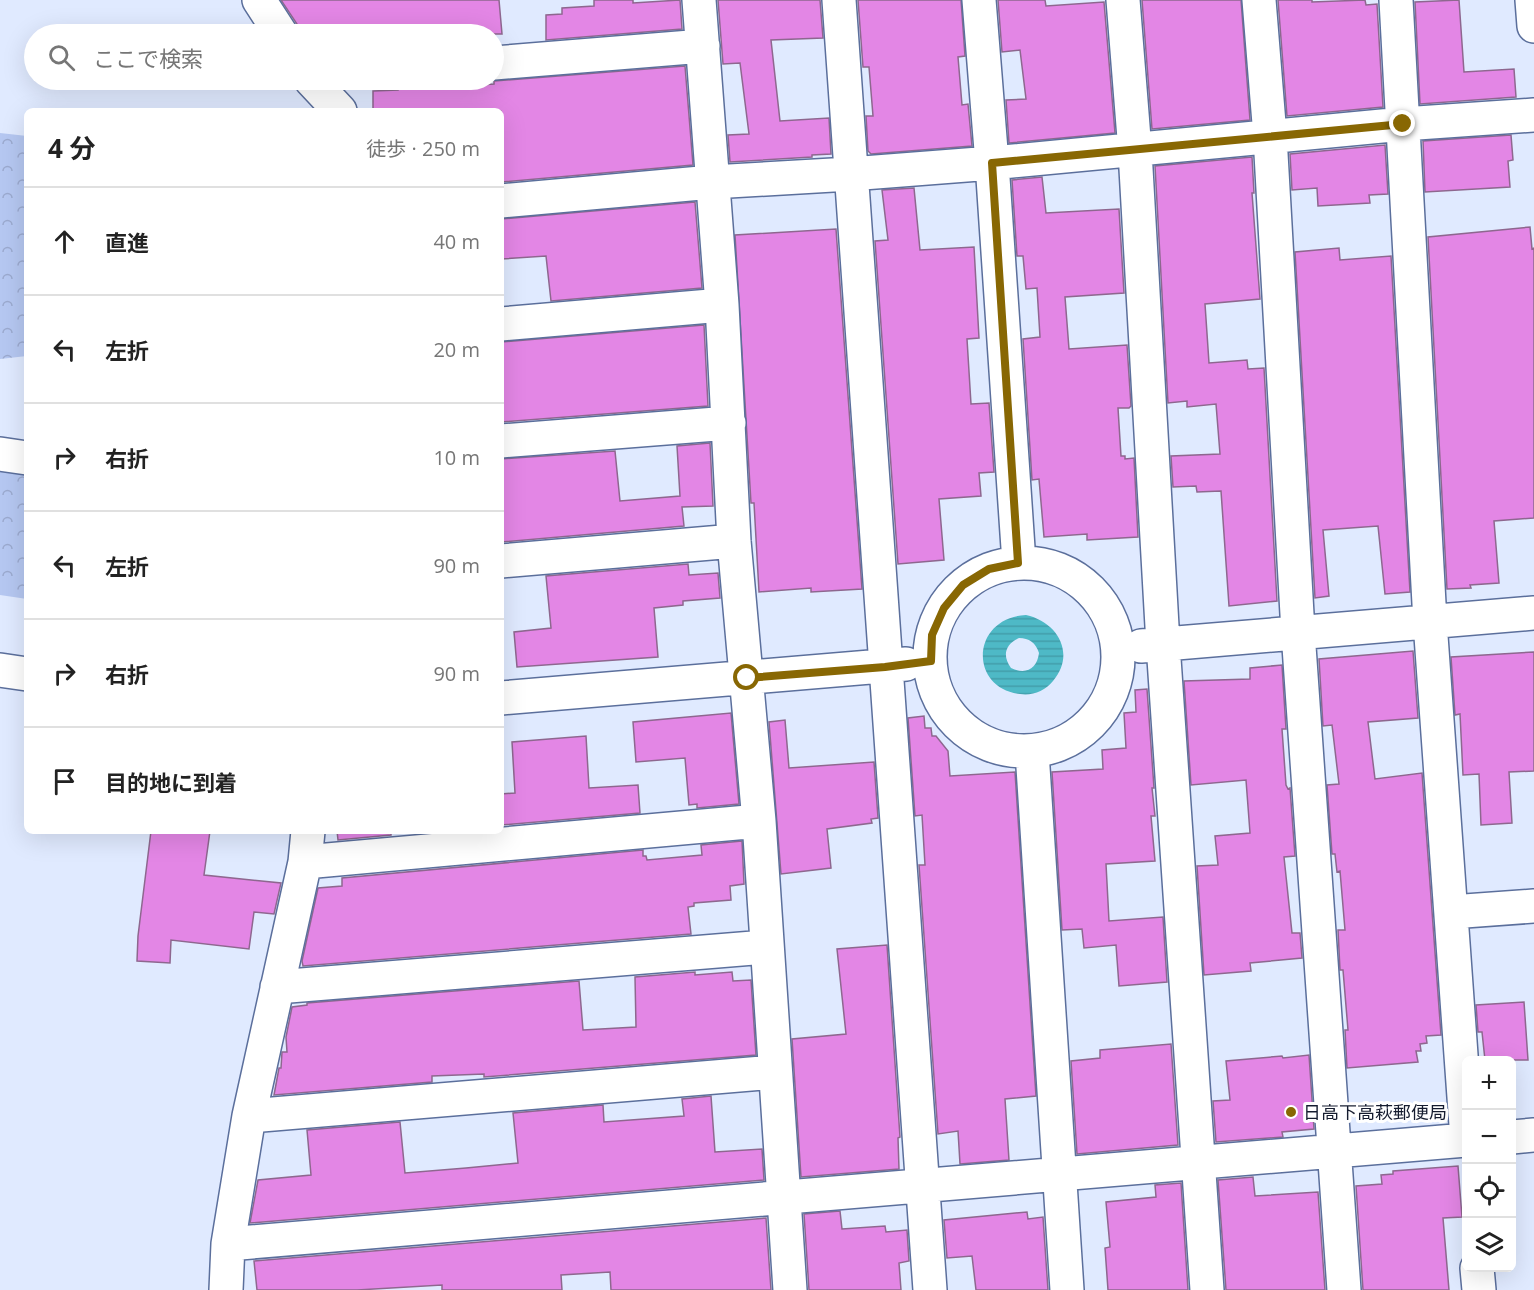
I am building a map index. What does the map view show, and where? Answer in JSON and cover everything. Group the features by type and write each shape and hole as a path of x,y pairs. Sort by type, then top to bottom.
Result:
{"street":[{"path":"259,0 275,24"},
{"path":"699,0 722,305 734,541 759,821 790,1290"},
{"path":"839,0 930,1290"},
{"path":"979,0 1018,563"},
{"path":"1123,0 1135,151 1163,644 1207,1290"},
{"path":"1259,0 1270,136 1298,633 1344,1290"},
{"path":"1396,0 1430,621 1466,1110"},
{"path":"1532,0 1534,26"},
{"path":"504,62 702,46"},
{"path":"320,90 337,108"},
{"path":"504,201 712,182 992,163 1403,124 1534,115"},
{"path":"504,324 722,305"},
{"path":"504,441 729,423"},
{"path":"0,454 24,458"},
{"path":"504,561 734,541"},
{"path":"1018,563 1047,566 1073,577 1096,596 1111,620 1118,648 1116,677 1106,705 1086,729 1061,744 1032,752 1002,749 975,738 952,719 937,694 931,661 932,635 944,608 963,585 989,569 1018,563"},
{"path":"1118,648 1534,613"},
{"path":"504,698 885,667 931,661"},
{"path":"0,670 24,674"},
{"path":"1032,752 1067,1290"},
{"path":"226,1290 228,1244 249,1116 307,847 759,821"},
{"path":"1451,912 1534,906"},
{"path":"277,987 766,947"},
{"path":"249,1116 775,1072"},
{"path":"1516,1137 1534,1135"},
{"path":"228,1244 1462,1140"},
{"path":"1477,1272 1479,1290"}],"green space":[{"path":"0,133 24,136 24,356 0,359"},
{"path":"0,462 24,466 24,599 0,595"}],"shaded area":[{"path":"1026,615 1037,619 1047,624 1060,640 1063,660 1060,671 1050,685 1038,692 1020,694 1003,689 992,680 985,668 983,654 986,640 994,628 1008,619","holes":["1023,638 1034,644 1039,653 1036,663 1026,671 1011,668 1006,659 1008,647 1014,641"]}],"building":[{"path":"281,0 499,0 501,24 297,24"},
{"path":"594,0 633,0 633,3 680,0 682,29 546,40 546,15 562,14 562,8 594,6"},
{"path":"718,0 820,0 823,38 771,40 780,121 829,118 831,154 730,162 728,135 749,134 740,63 723,64"},
{"path":"858,0 961,0 965,56 958,57 962,105 968,104 972,146 871,154 868,151 866,116 873,116 869,67 863,67"},
{"path":"998,0 1045,0 1046,6 1104,2 1115,133 1009,143 1006,100 1026,99 1020,50 1002,52"},
{"path":"1142,0 1241,0 1250,120 1152,129"},
{"path":"1278,0 1312,0 1312,2 1365,0 1366,5 1377,4 1383,107 1287,116"},
{"path":"1459,0 1464,72 1514,69 1516,97 1420,104 1415,2"},
{"path":"685,66 693,165 504,182 504,108 373,108 373,91 504,90 504,80"},
{"path":"1511,135 1513,160 1508,161 1510,187 1425,192 1423,141"},
{"path":"1385,145 1388,194 1369,195 1370,203 1318,206 1317,188 1292,190 1290,154"},
{"path":"1252,157 1254,193 1252,193 1260,299 1205,304 1209,363 1247,360 1248,369 1264,368 1277,601 1229,606 1221,491 1197,492 1196,486 1173,487 1171,456 1220,454 1216,404 1187,407 1187,401 1168,403 1155,166"},
{"path":"1042,177 1046,213 1119,209 1124,293 1065,297 1069,349 1127,345 1131,406 1118,408 1121,456 1125,456 1125,459 1134,458 1138,537 1087,540 1087,534 1044,537 1039,479 1032,480 1023,339 1040,337 1037,288 1026,289 1023,256 1017,256 1012,180"},
{"path":"914,188 920,250 974,247 979,338 967,339 971,404 989,403 994,472 979,473 981,496 939,499 944,560 898,564 875,241 888,240 882,190"},
{"path":"695,202 702,288 551,301 546,256 504,259 504,219"},
{"path":"1530,227 1532,249 1534,248 1534,518 1494,521 1499,583 1447,589 1428,237"},
{"path":"836,229 862,589 811,592 811,588 759,592 754,503 751,503 735,235"},
{"path":"1339,248 1340,260 1391,256 1410,592 1385,594 1378,526 1323,530 1329,596 1315,598 1295,252"},
{"path":"704,325 708,406 504,422 504,342"},
{"path":"710,443 713,506 682,507 684,526 504,542 504,459 615,451 620,501 680,496 677,446"},
{"path":"688,564 689,575 718,573 720,598 683,601 683,605 654,608 658,657 517,667 514,632 551,628 546,576"},
{"path":"1413,651 1418,718 1368,722 1375,779 1422,773 1441,1035 1426,1036 1427,1043 1420,1044 1421,1051 1416,1051 1418,1062 1347,1068 1345,1030 1348,1030 1343,970 1340,970 1338,930 1345,930 1340,871 1337,872 1335,854 1332,854 1327,785 1339,784 1332,725 1323,726 1319,659"},
{"path":"1534,652 1534,771 1509,772 1512,823 1481,825 1479,774 1463,775 1460,714 1455,715 1451,657"},
{"path":"1282,665 1286,729 1282,729 1286,785 1288,789 1290,788 1295,856 1284,857 1292,933 1300,933 1302,958 1250,963 1251,971 1204,975 1197,866 1218,865 1215,836 1250,833 1246,780 1191,785 1184,681 1250,679 1250,668"},
{"path":"1147,689 1154,788 1152,788 1155,816 1151,816 1155,861 1106,864 1109,921 1163,917 1167,982 1119,986 1116,945 1084,948 1082,929 1062,930 1052,772 1103,769 1102,750 1126,748 1124,713 1136,712 1135,690"},
{"path":"731,713 739,804 697,808 697,804 689,805 685,758 636,762 633,722"},
{"path":"924,716 925,728 931,728 932,736 936,736 948,751 950,776 1015,772 1036,1096 1005,1099 1009,1160 960,1164 958,1131 938,1134 919,865 925,865 922,815 915,816 908,718"},
{"path":"785,720 789,768 874,762 878,818 871,819 872,823 827,829 831,868 781,874 769,722"},
{"path":"586,736 589,788 638,785 640,813 504,825 504,794 515,793 512,742"},
{"path":"151,834 210,834 204,875 281,883 274,914 254,912 249,949 171,940 170,963 137,961"},
{"path":"337,834 391,834 391,835 338,840"},
{"path":"742,841 744,884 730,886 731,900 694,903 694,906 688,907 691,934 303,966 302,961 318,888 342,886 342,878 643,850 643,856 646,856 647,860 702,855 701,845"},
{"path":"887,945 900,1137 898,1138 899,1169 801,1177 792,1039 846,1034 837,949"},
{"path":"695,972 695,975 732,972 733,981 751,980 756,1055 484,1077 484,1074 432,1076 432,1082 274,1095 279,1068 281,1068 282,1052 287,1052 286,1037 292,1007 307,1005 307,1003 579,981 583,1030 636,1027 635,977"},
{"path":"1524,1002 1528,1060 1516,1060 1516,1056 1485,1056 1482,1032 1478,1032 1476,1005"},
{"path":"1171,1044 1178,1145 1077,1154 1071,1061 1100,1058 1100,1050"},
{"path":"1309,1055 1314,1129 1282,1132 1283,1137 1216,1142 1213,1101 1230,1100 1226,1061"},
{"path":"711,1096 715,1152 762,1149 764,1180 250,1223 258,1180 311,1175 307,1130 400,1122 405,1173 466,1168 518,1163 513,1113 603,1105 604,1122 684,1116 682,1099"},
{"path":"1458,1166 1462,1217 1443,1218 1449,1290 1363,1290 1356,1186 1382,1184 1381,1175 1393,1174 1393,1171"},
{"path":"1253,1177 1255,1196 1318,1192 1325,1290 1226,1290 1218,1180"},
{"path":"1181,1183 1188,1290 1108,1290 1105,1248 1110,1247 1106,1202 1156,1197 1155,1185"},
{"path":"840,1211 842,1229 885,1226 886,1232 907,1230 909,1261 899,1263 901,1290 809,1290 804,1214"},
{"path":"1027,1212 1028,1219 1043,1217 1048,1290 976,1290 972,1256 947,1258 944,1220"},
{"path":"766,1218 771,1290 611,1290 610,1272 561,1275 562,1290 442,1290 442,1285 357,1290 257,1290 254,1261"}],"place":[{"name":"日高下高萩郵便局","path":"1291,1112"}],"route":[{"path":"747,678 931,661 932,635 944,608 963,585 989,569 1018,563 992,163 1403,124"}]}
